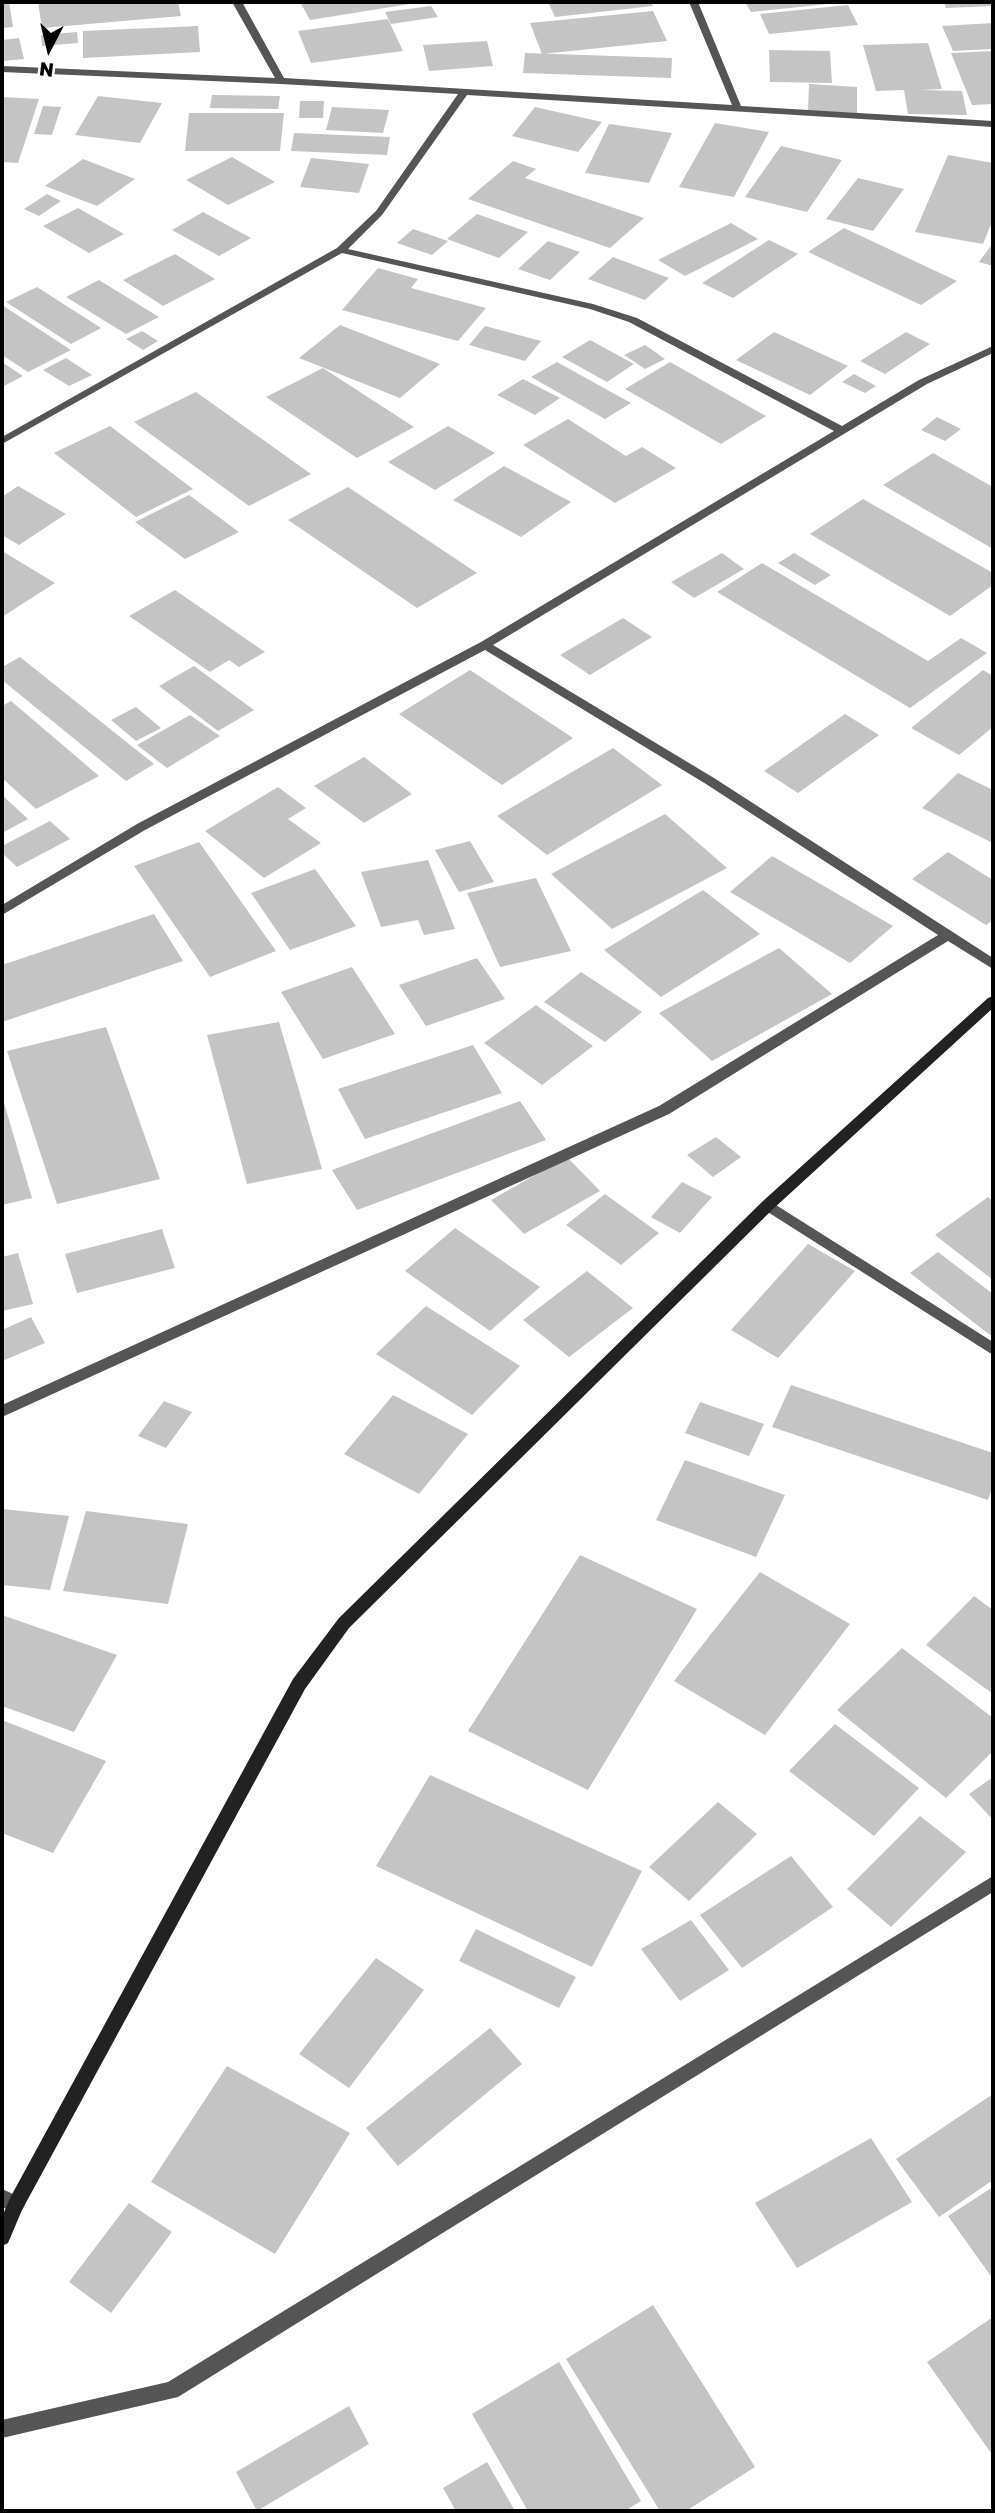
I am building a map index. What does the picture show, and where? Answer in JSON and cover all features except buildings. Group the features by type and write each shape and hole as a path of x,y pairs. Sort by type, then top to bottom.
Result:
{"main road":[{"path":"2,2237 9,2201 299,1684 344,1623 768,1205 993,1001"}],"street":[{"path":"237,2 281,81"},
{"path":"694,2 737,107"},
{"path":"2,69 281,81 993,124"},
{"path":"2,441 341,250 379,213 465,92"},
{"path":"341,250 593,307 633,320 841,430"},
{"path":"2,911 141,827 485,645 923,382 993,349"},
{"path":"485,645 710,780 946,936 993,964"},
{"path":"2,1411 664,1110 946,936"},
{"path":"768,1205 993,1349"},
{"path":"2,2429 171,2390 993,1883"}]}
